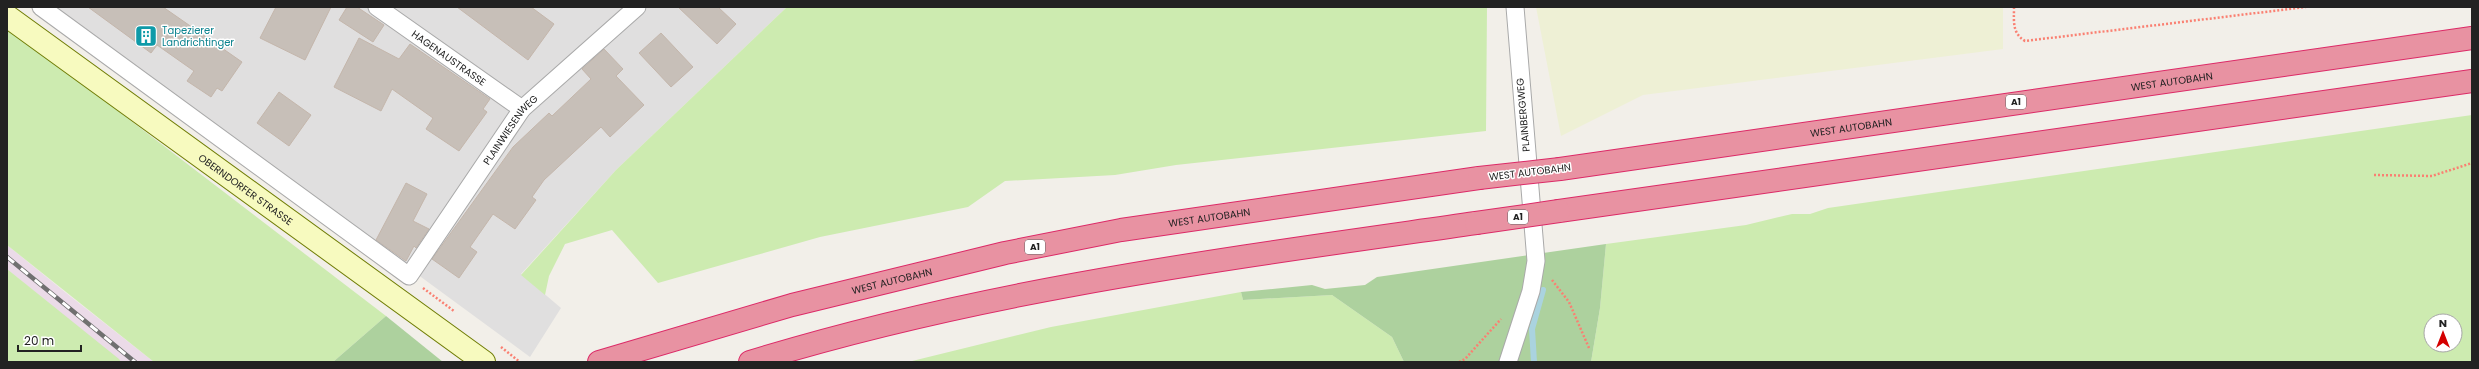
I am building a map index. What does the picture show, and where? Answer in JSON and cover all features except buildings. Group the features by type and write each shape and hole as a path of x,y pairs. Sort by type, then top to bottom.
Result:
{"highway":[{"name":"WEST AUTOBAHN","path":"600,362 792,305 1005,253 1128,229 2472,38"},
{"name":"A1","path":"750,362 807,344 1038,290 1143,271 2472,81"}],"main road":[{"name":"OBERNDORFER STRASSE","path":"7,16 484,362"}],"street":[{"name":"PLAINWIESENWEG","path":"41,7 409,276 522,108 637,7"},
{"name":"HAGENAUSTRASSE","path":"377,7 522,108"},
{"name":"PLAINBERGWEG","path":"1508,362 1530,291 1536,261 1515,7"}],"path":[{"path":"2014,7 2014,29 2017,37 2025,42 2306,7"},
{"path":"2374,175 2432,176 2472,163"},
{"path":"1536,261 1569,302 1589,348"},
{"path":"1460,362 1465,359 1505,315"}],"shaded area":[{"path":"53,7 787,7 616,170 521,274 561,308 530,357"},
{"path":"7,245 154,362 121,362 7,269"}],"green space":[{"path":"787,7 1487,7 1486,131 1176,165 1115,175 1005,181 968,207 820,237 658,283 612,230 565,244 549,276 545,295 521,275 616,170"},
{"path":"1536,7 2003,7 2003,49 1643,95 1561,136"},
{"path":"7,26 386,316 333,362 154,362 7,245"},
{"path":"2472,115 2472,362 1591,362 1600,308 1606,244 1746,225 1792,214 1810,214 1828,208"},
{"path":"1606,244 1600,308 1591,362 1404,362 1392,337 1332,295 1243,300 1241,292 1312,285 1325,289 1365,285 1377,277"},
{"path":"7,269 119,359 121,362 7,362"},
{"path":"1241,292 1243,300 1332,295 1392,337 1404,362 908,362 1051,327"},
{"path":"386,316 443,362 333,362"}],"waterway":[{"path":"1534,362 1532,329 1543,290"}],"railway":[{"path":"7,257 135,362"}],"place":[{"name":"Tapezierer Landrichtinger","path":"146,36"}]}
